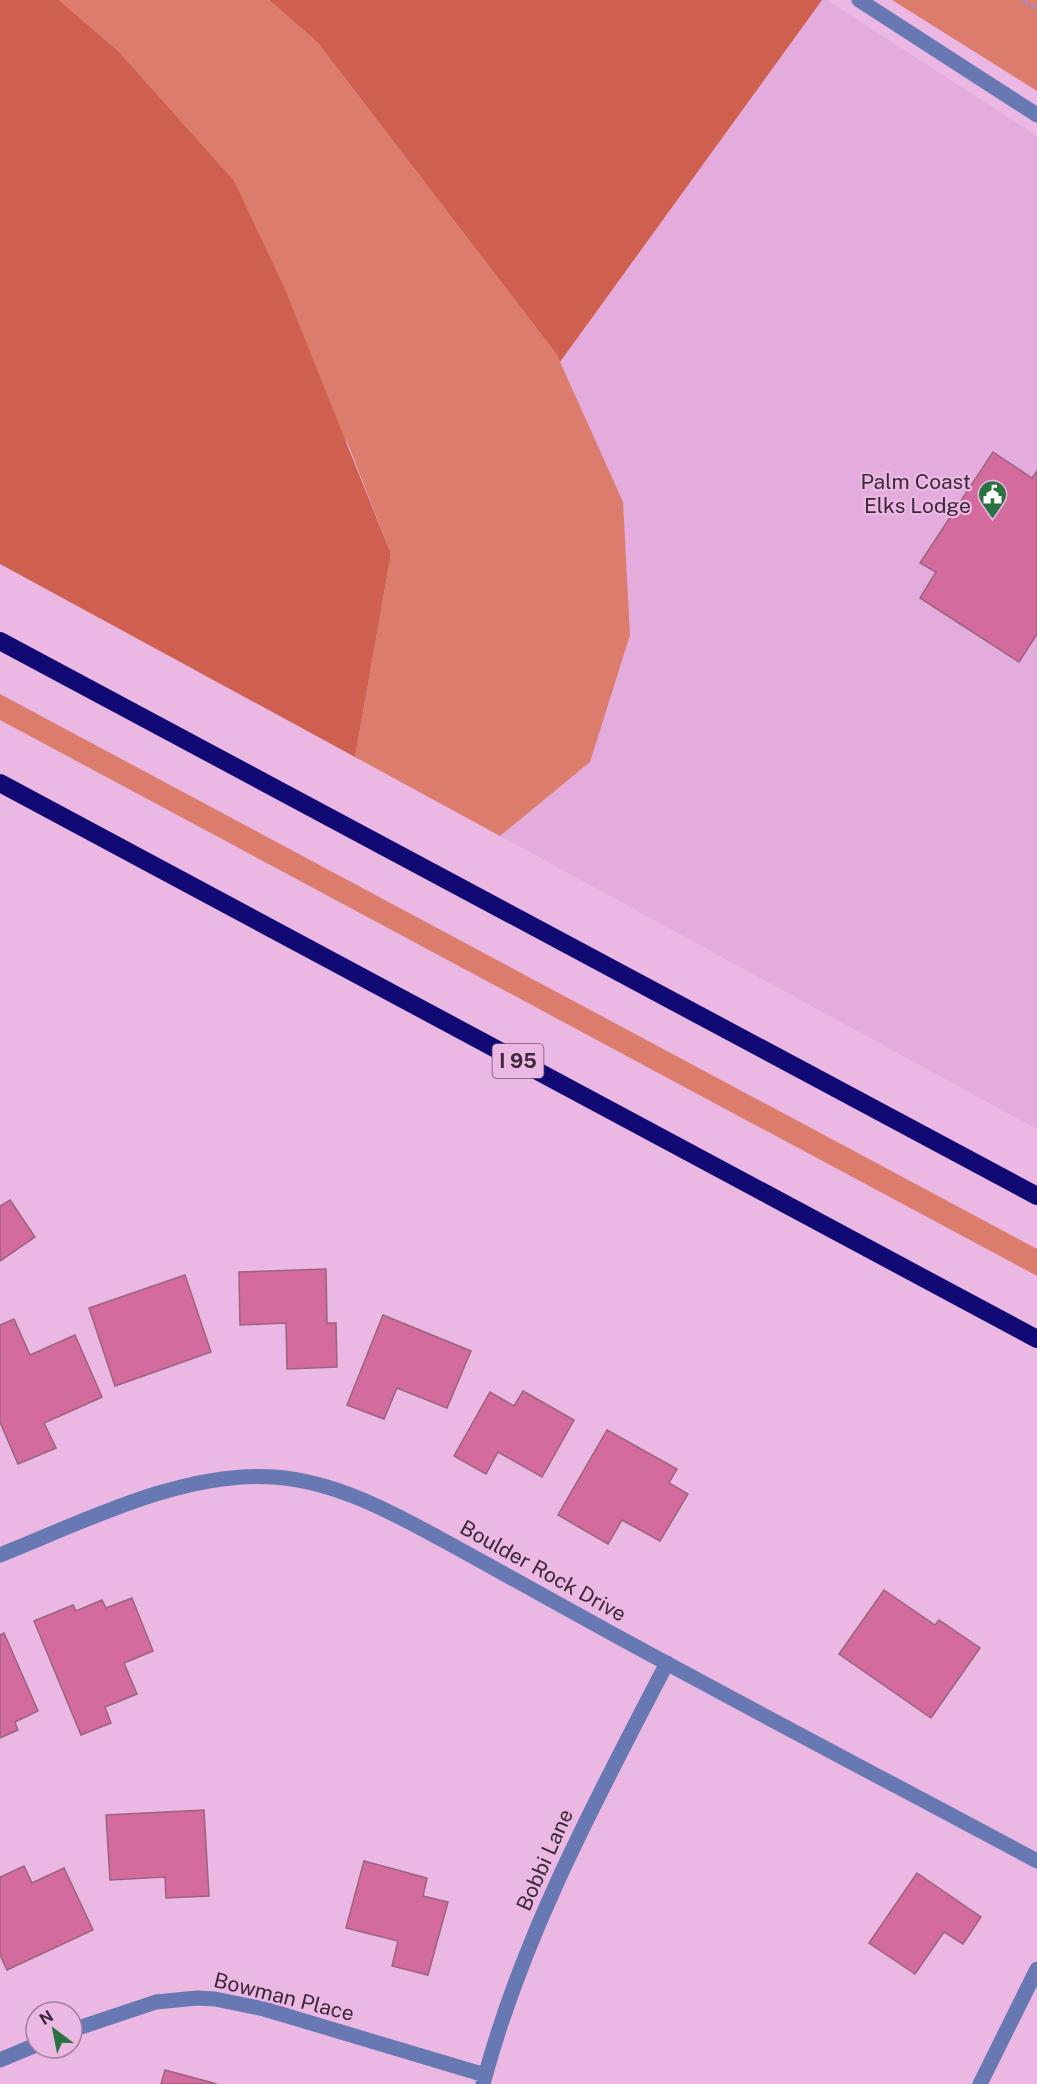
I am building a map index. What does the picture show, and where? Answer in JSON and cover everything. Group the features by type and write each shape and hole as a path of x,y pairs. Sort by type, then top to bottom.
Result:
{"highway":[{"path":"0,641 1037,1197"},
{"name":"I 95","path":"0,783 1037,1339"}],"street":[{"path":"859,0 1037,115"},
{"name":"Boulder Rock Drive","path":"0,1555 105,1513 179,1486 208,1479 232,1476 276,1477 320,1485 396,1515 666,1663 1037,1860"},
{"name":"Bobbi Lane","path":"484,2080 517,1981 558,1881 585,1820 666,1663"},
{"path":"981,2084 1037,1969"},
{"name":"Bowman Place","path":"84,2026 156,2002 197,1998 215,1999 264,2009 484,2080"},
{"path":"0,2060 24,2050"}],"path":[{"path":"1023,0 1037,9"}],"shaded area":[{"path":"0,0 59,0 117,50 234,181 284,287 391,554 355,757 0,564"},
{"path":"59,0 269,0 318,43 557,355 623,502 630,635 590,762 500,836 355,757 391,554 348,444 117,50"},
{"path":"269,0 822,0 560,362 557,355 318,43"},
{"path":"822,0 827,0 1037,136 1037,1129 500,836 590,762 623,502 560,362"},
{"path":"892,0 1037,0 1037,91"},
{"path":"0,694 1037,1249 1037,1276 0,720"}],"building":[{"name":"Palm Coast Elks Lodge","path":"993,452 1032,478 1037,471 1037,634 1019,662 920,598 936,572 920,563"},
{"path":"10,1200 35,1237 0,1261 0,1206"},
{"path":"326,1269 327,1323 336,1323 337,1367 287,1369 286,1323 240,1325 239,1272"},
{"path":"185,1275 211,1352 115,1386 89,1308"},
{"path":"383,1315 471,1351 447,1408 397,1388 384,1419 347,1405"},
{"path":"14,1319 30,1355 75,1335 102,1397 44,1423 56,1448 18,1464 0,1422 0,1325"},
{"path":"523,1391 574,1420 542,1477 498,1452 486,1474 454,1456 490,1392 514,1406"},
{"path":"607,1430 677,1469 669,1483 688,1494 660,1541 622,1520 608,1544 558,1515"},
{"path":"884,1590 935,1625 939,1620 980,1648 931,1718 839,1654"},
{"path":"132,1598 153,1651 124,1663 137,1694 105,1707 111,1723 81,1735 34,1621 73,1605 76,1611 102,1600 106,1608"},
{"path":"4,1633 38,1711 15,1722 18,1730 0,1738 0,1635"},
{"path":"204,1810 209,1896 166,1898 165,1877 110,1880 106,1815"},
{"path":"364,1861 427,1878 423,1896 448,1902 428,1975 392,1966 398,1941 346,1928"},
{"path":"24,1866 32,1883 64,1868 93,1930 7,1970 0,1955 0,1877"},
{"path":"917,1873 981,1917 963,1944 944,1932 915,1974 869,1943"},
{"path":"165,2070 217,2084 161,2084"}],"place":[{"name":"Palm Coast Elks Lodge","path":"992,520"}]}
